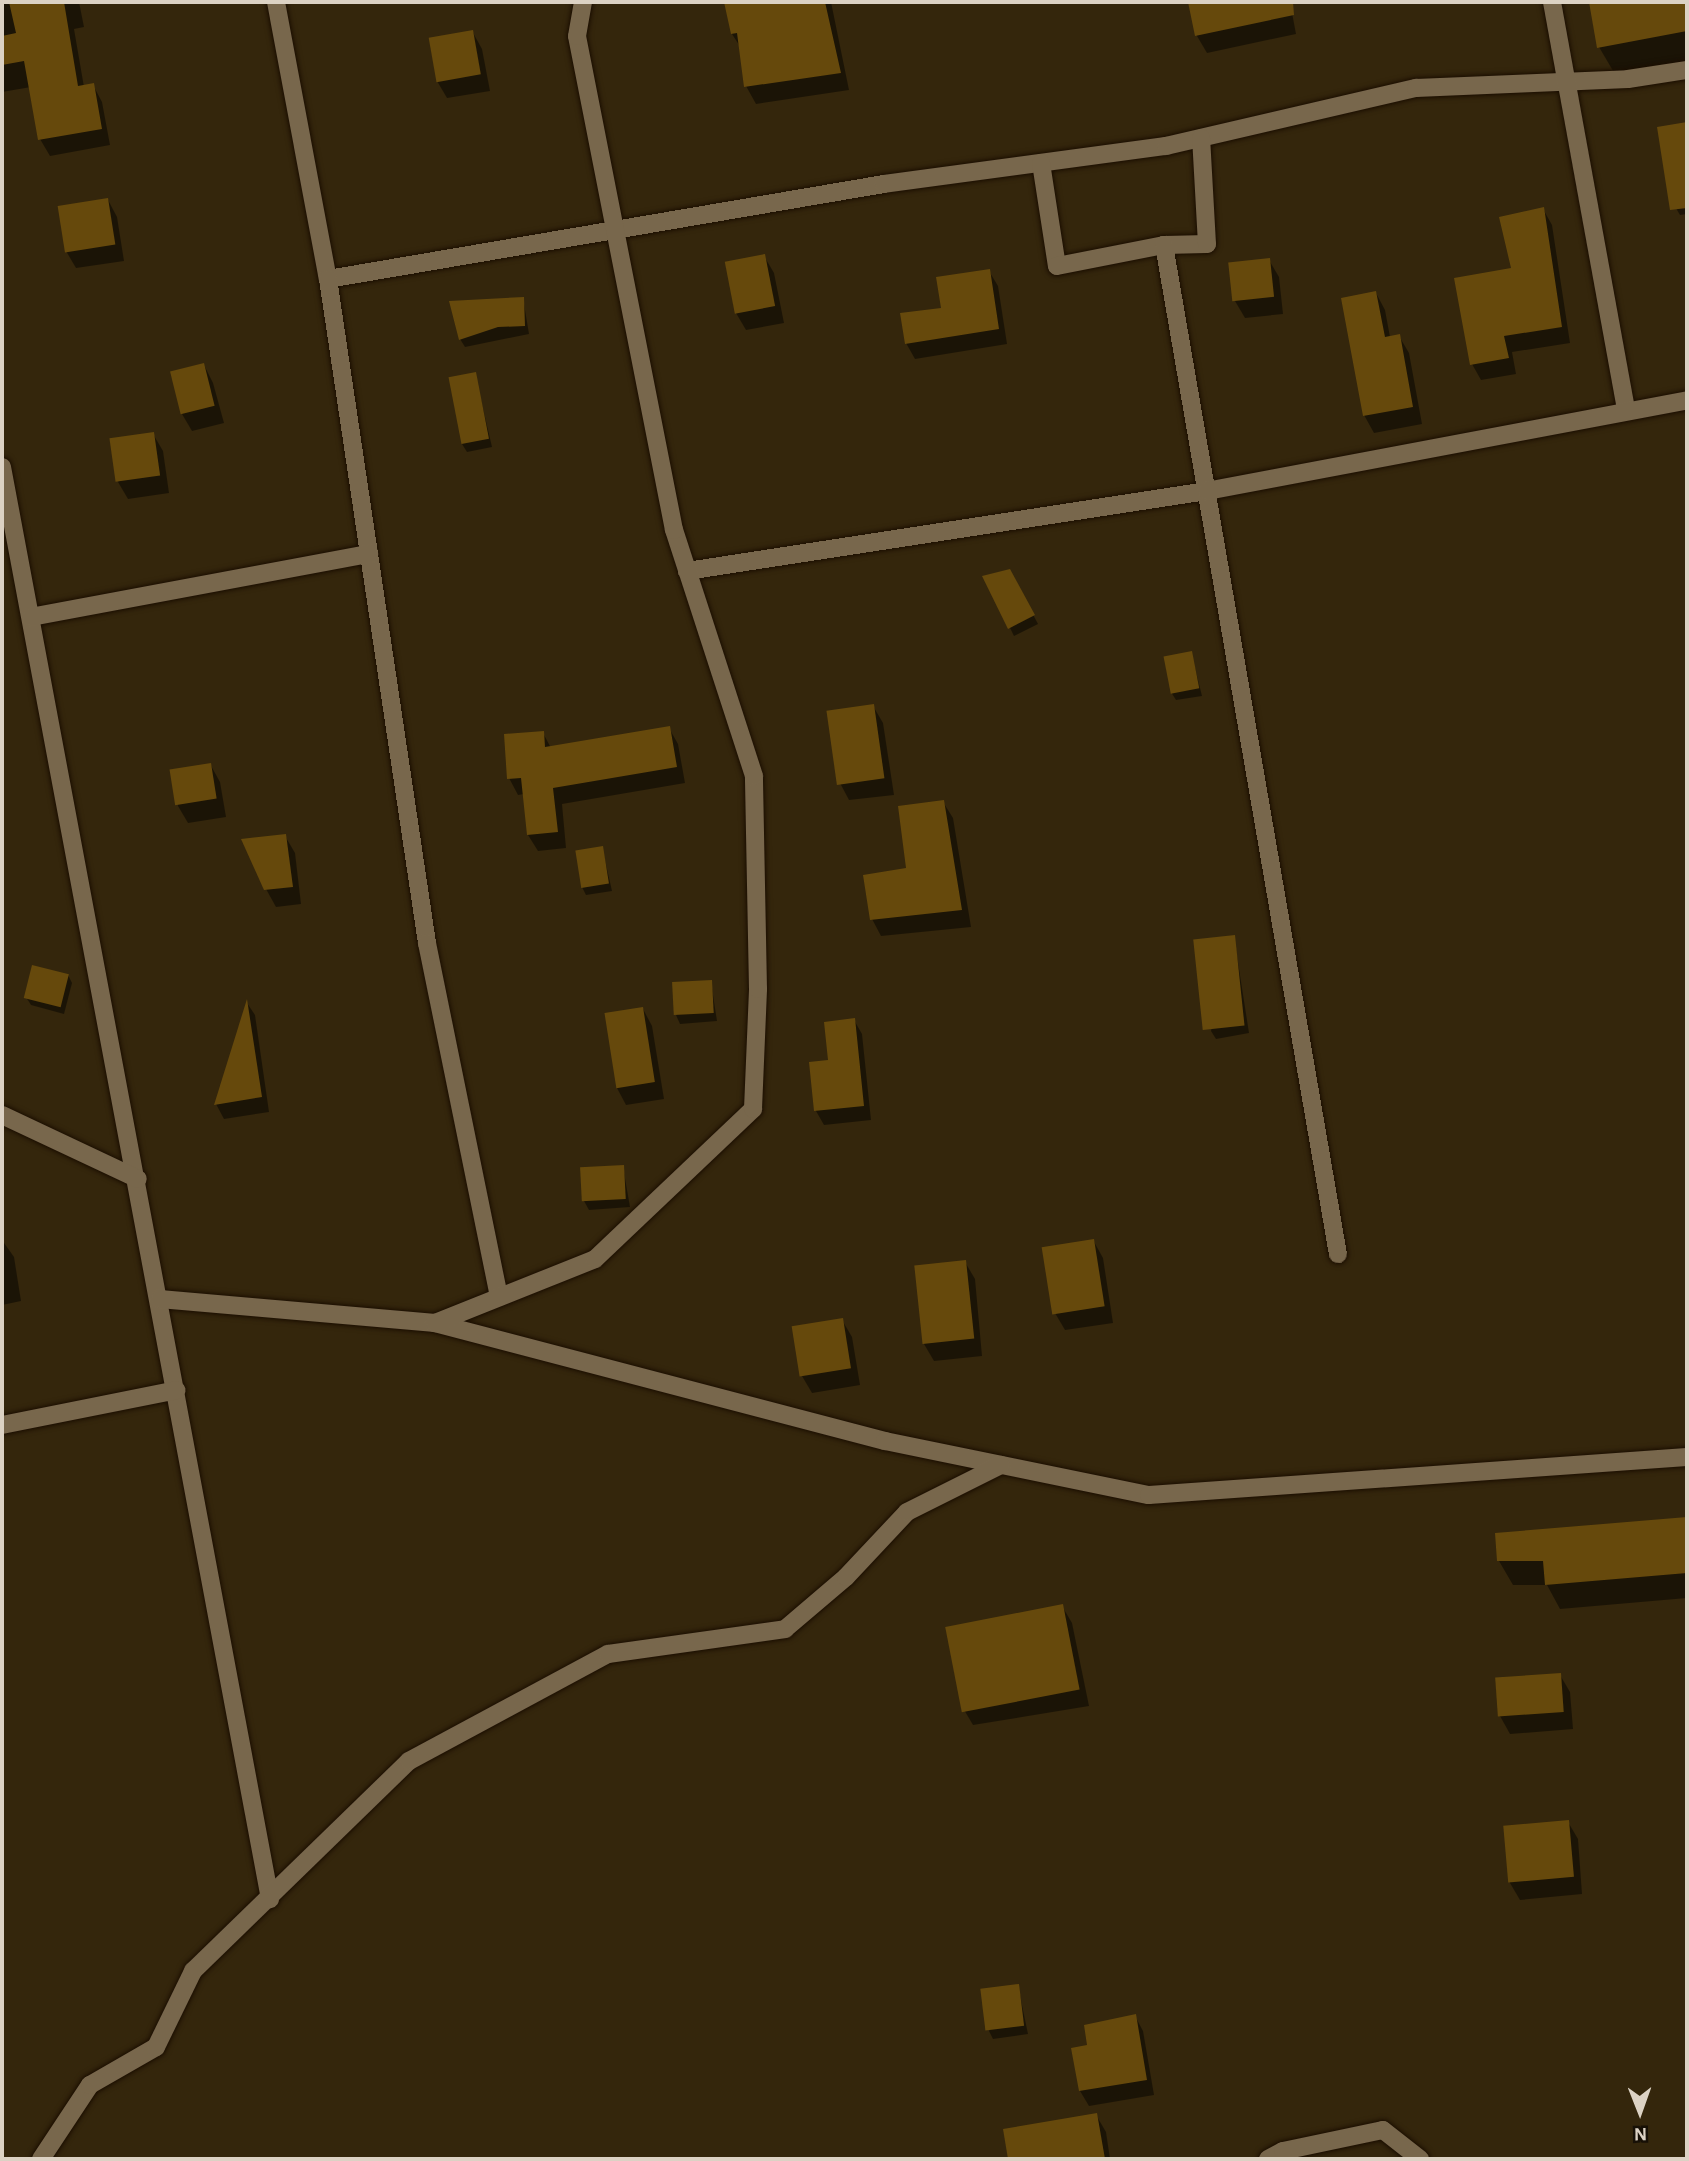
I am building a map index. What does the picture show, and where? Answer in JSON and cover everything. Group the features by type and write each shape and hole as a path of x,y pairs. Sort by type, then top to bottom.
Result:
{"street":[{"path":"276,2 328,279 428,943 499,1297"},
{"path":"435,1324 595,1259 753,1110 758,989 754,776 674,530 577,36 583,2"},
{"path":"1552,2 1626,409"},
{"path":"328,279 615,227 1200,138 1416,88 1566,82 1687,70"},
{"path":"1041,163 1056,266 1164,245 1207,244 1200,138"},
{"path":"1164,245 1338,1254"},
{"path":"687,571 1207,491 1626,409 1687,400"},
{"path":"2,467 138,1179 270,1899"},
{"path":"31,617 369,554"},
{"path":"2,1115 138,1179"},
{"path":"160,1299 435,1324 886,1441 1149,1495 1687,1457"},
{"path":"2,1425 177,1390"},
{"path":"41,2159 90,2085 156,2046 193,1970 270,1899 409,1761 608,1654 785,1629 846,1577 908,1512 1001,1465"},
{"path":"1268,2159 1283,2151 1383,2130 1420,2159"}],"building":[{"path":"9,2 64,2 78,86 94,83 102,129 38,140 24,61 2,65 2,36 16,33"},
{"path":"724,2 825,2 841,73 744,87 737,33 731,34"},
{"path":"1188,2 1293,2 1294,15 1195,36"},
{"path":"1589,2 1687,2 1687,31 1597,48"},
{"path":"473,30 481,74 436,82 429,38"},
{"path":"1687,122 1687,208 1670,210 1657,127"},
{"path":"108,198 115,244 65,252 58,206"},
{"path":"1544,207 1562,327 1504,336 1509,358 1470,365 1454,278 1511,268 1499,217"},
{"path":"765,254 775,306 735,314 725,262"},
{"path":"1270,258 1274,297 1232,301 1228,262"},
{"path":"990,269 999,329 905,344 900,313 941,308 936,277"},
{"path":"1376,291 1385,337 1400,334 1413,407 1363,416 1341,298"},
{"path":"524,297 525,326 498,327 459,340 449,301"},
{"path":"204,363 215,406 181,414 170,371"},
{"path":"476,372 489,439 461,444 449,377"},
{"path":"154,432 160,476 116,482 109,438"},
{"path":"1010,569 1035,615 1008,629 982,576"},
{"path":"1192,651 1199,688 1171,694 1164,657"},
{"path":"874,704 884,778 837,785 826,711"},
{"path":"670,726 677,767 553,788 558,832 527,835 521,778 507,779 504,734 544,731 545,747"},
{"path":"211,763 217,799 175,805 170,770"},
{"path":"944,800 962,910 870,920 863,875 906,868 898,806"},
{"path":"286,834 293,887 264,890 241,839"},
{"path":"603,846 609,884 581,888 575,850"},
{"path":"1235,935 1245,1026 1203,1030 1193,939"},
{"path":"32,965 69,974 61,1007 24,998"},
{"path":"712,980 714,1013 674,1015 672,982"},
{"path":"247,999 262,1097 214,1105"},
{"path":"643,1007 655,1082 616,1088 604,1013"},
{"path":"855,1018 864,1106 814,1111 809,1062 828,1060 824,1022"},
{"path":"624,1165 626,1199 582,1201 580,1167"},
{"path":"1094,1239 1105,1306 1052,1314 1042,1247"},
{"path":"966,1260 974,1339 923,1344 914,1265"},
{"path":"843,1318 851,1368 800,1377 792,1326"},
{"path":"1687,1517 1687,1573 1545,1585 1543,1561 1497,1561 1495,1533"},
{"path":"1063,1604 1080,1689 962,1712 945,1627"},
{"path":"1561,1673 1564,1712 1498,1717 1495,1678"},
{"path":"1569,1820 1574,1877 1508,1883 1503,1826"},
{"path":"1019,1984 1024,2026 985,2030 980,1989"},
{"path":"1136,2014 1147,2080 1079,2091 1071,2048 1087,2045 1084,2025"},
{"path":"1097,2113 1105,2159 1008,2159 1003,2129"}]}
